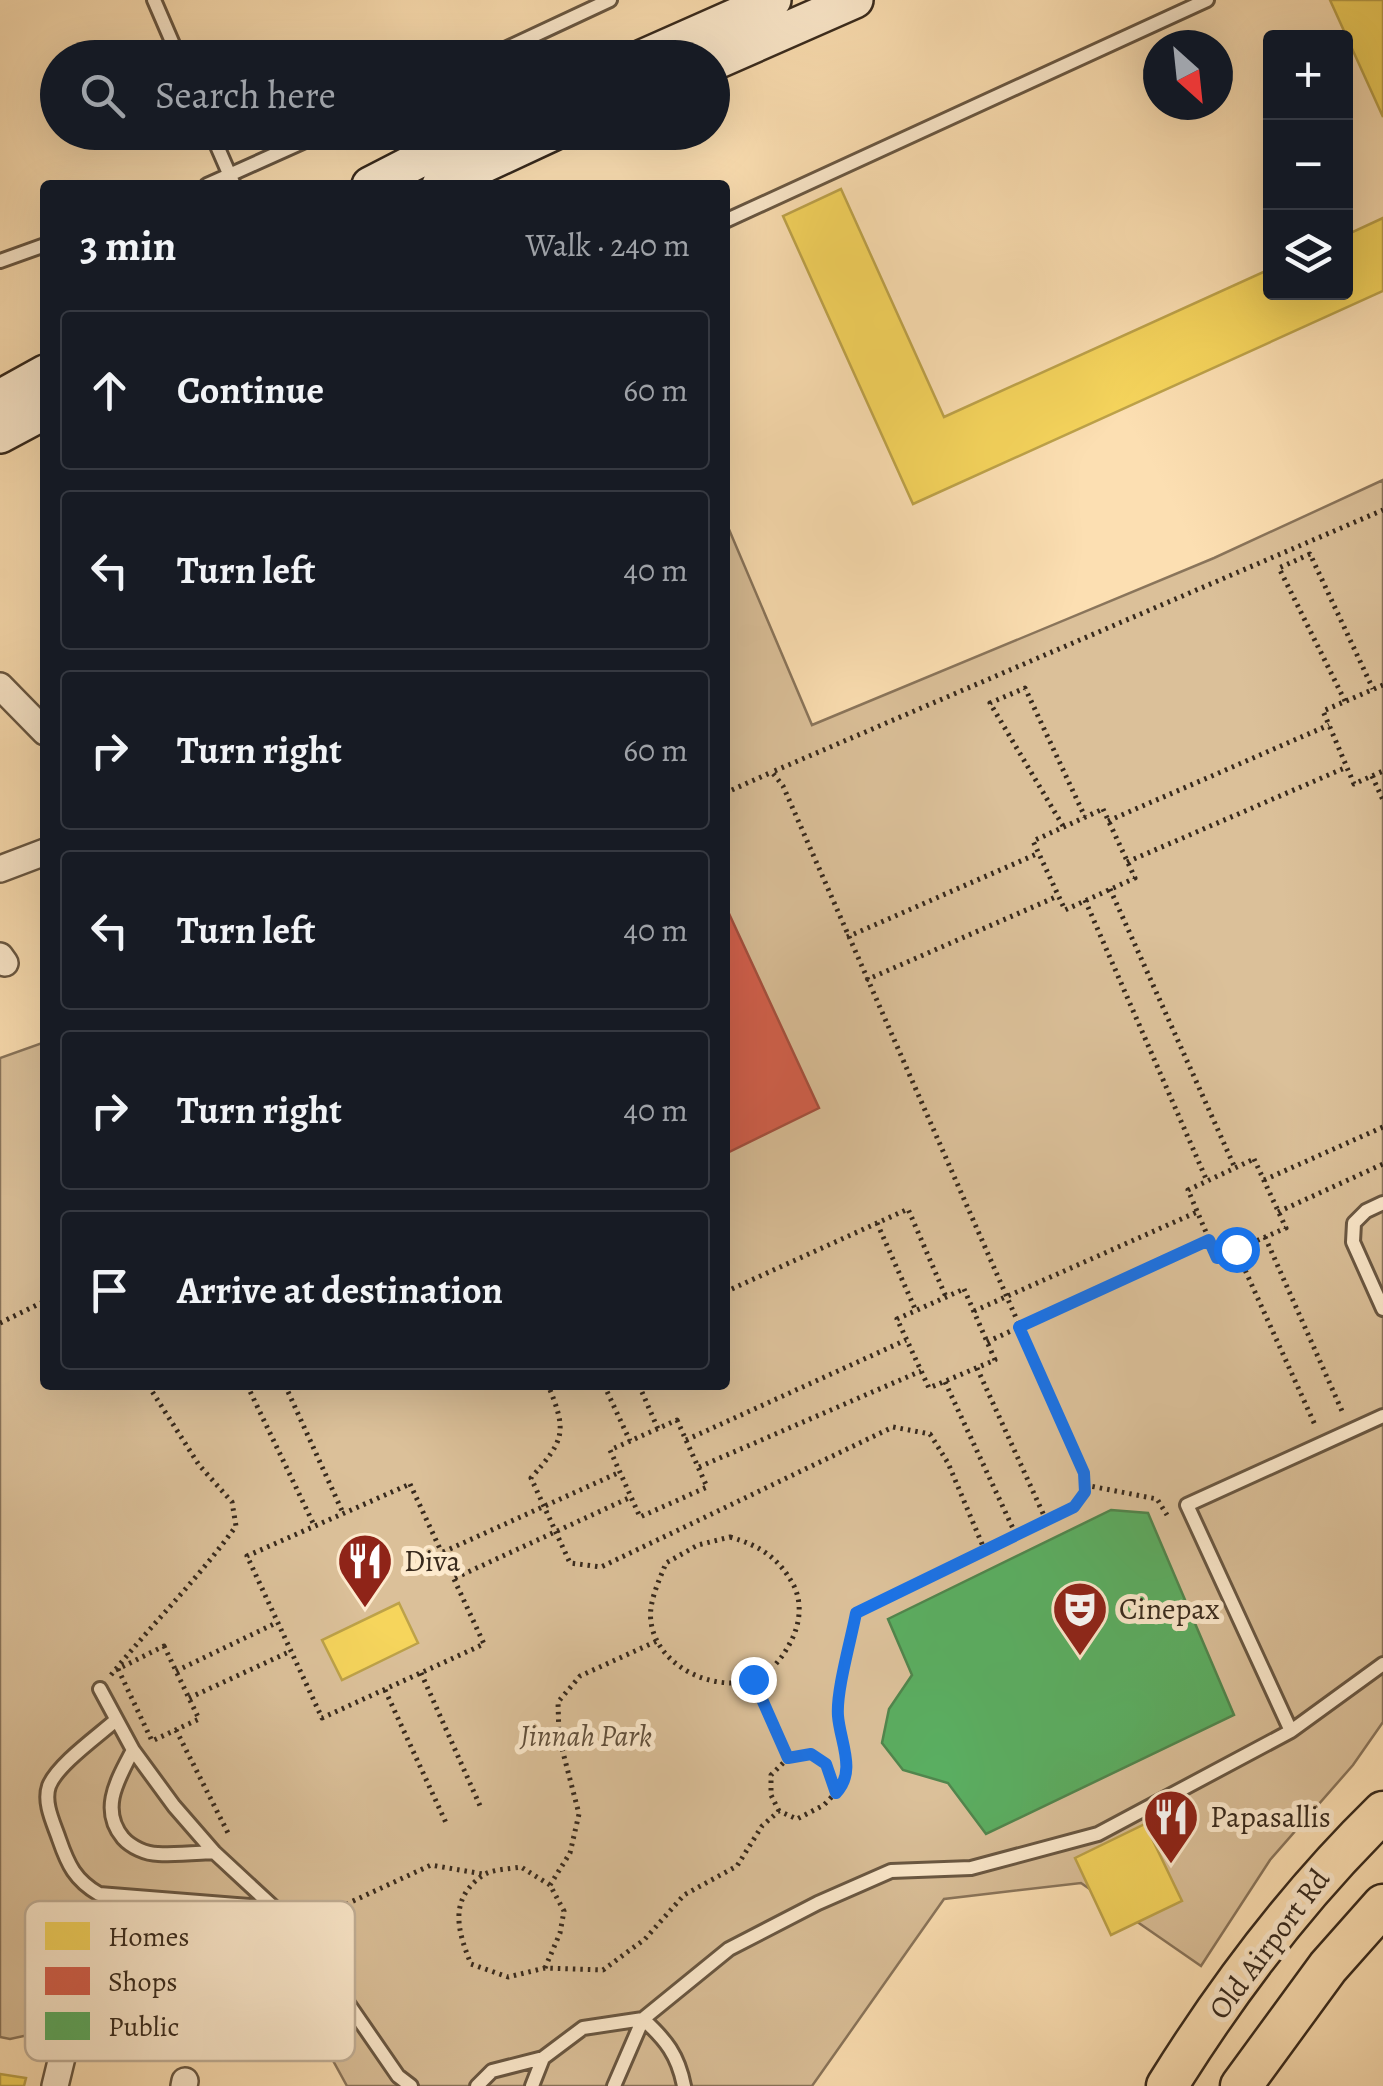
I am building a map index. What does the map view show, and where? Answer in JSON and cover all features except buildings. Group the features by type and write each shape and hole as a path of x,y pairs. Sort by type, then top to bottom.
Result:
{"main road":[{"name":"Old Airport Rd","path":"1167,2086 1192,2045 1330,1864 1383,1812"},
{"name":"Old Airport Rd","path":"1241,2086 1328,1967 1383,1905"}],"street":[{"path":"682,40 772,0"},
{"path":"730,55 854,0"},
{"path":"380,180 437,150"},
{"path":"451,180 515,150"},
{"path":"0,398 40,376"},
{"path":"0,436 40,414"},
{"path":"0,686 40,727"},
{"path":"0,869 40,854"},
{"path":"54,2086 61,2061"}],"lane":[{"path":"154,0 171,40"},
{"path":"524,40 610,0"},
{"path":"730,218 1207,0"},
{"path":"219,150 232,180"},
{"path":"234,180 291,150"},
{"path":"0,261 40,247"},
{"path":"1383,1203 1366,1211 1354,1223 1354,1242 1383,1309"},
{"path":"1291,1732 1187,1505 1383,1416"},
{"path":"614,2086 643,2018 729,1949 891,1871 971,1868 1098,1834 1291,1732 1383,1664"},
{"path":"100,1689 133,1750 174,1806 214,1852 268,1901"},
{"path":"116,1720 58,1773 48,1788 48,1808 69,1868 82,1884 99,1894 186,1901"},
{"path":"133,1750 115,1785 110,1808 116,1829 129,1844 154,1854 214,1852"},
{"path":"355,2014 398,2076 410,2086"},
{"path":"477,2086 492,2072 543,2058 583,2028 643,2018"},
{"path":"643,2018 669,2042 680,2064 684,2086"},
{"path":"532,2086 543,2058"}],"path":[{"path":"730,791 1383,510"},
{"path":"1345,702 1279,568 1310,554 1373,690"},
{"path":"1383,685 1323,711 1354,784 1383,771"},
{"path":"1063,826 990,703 1025,688 1085,816"},
{"path":"1108,820 1329,725"},
{"path":"1127,862 1347,767"},
{"path":"772,772 782,786 1084,1473 1085,1485 1085,1492 1074,1507 856,1613 837,1714 847,1754 844,1784 824,1805 797,1818 778,1812"},
{"path":"1372,776 1383,800"},
{"path":"1103,808 1135,878 1065,910 1033,841 1085,816 1103,808"},
{"path":"847,936 1039,853"},
{"path":"1110,889 1235,1168"},
{"path":"866,980 1058,896"},
{"path":"1085,900 1207,1181"},
{"path":"1264,1180 1383,1127"},
{"path":"1254,1159 1264,1180 1286,1228 1217,1258 1188,1190 1254,1159"},
{"path":"1278,1212 1383,1164"},
{"path":"730,1290 908,1209 946,1298"},
{"path":"974,1311 1197,1212"},
{"path":"877,1223 916,1311"},
{"path":"1264,1237 1343,1414"},
{"path":"987,1342 1209,1240"},
{"path":"1236,1249 1315,1425"},
{"path":"964,1289 995,1360 929,1388 898,1319 916,1311 964,1289"},
{"path":"0,1323 40,1303"},
{"path":"686,1440 906,1340"},
{"path":"977,1368 1046,1520"},
{"path":"698,1468 921,1371"},
{"path":"944,1382 1016,1535"},
{"path":"100,1689 157,1618 202,1574 236,1526 232,1502 199,1465 151,1390"},
{"path":"248,1390 314,1525"},
{"path":"288,1390 343,1514"},
{"path":"550,1390 561,1416 558,1447 532,1478 570,1563 600,1567 893,1427 930,1434 948,1463 984,1551"},
{"path":"606,1390 630,1441"},
{"path":"641,1390 658,1428"},
{"path":"677,1420 707,1487 640,1517 610,1450 658,1428 677,1420"},
{"path":"443,1552 620,1472"},
{"path":"410,1484 484,1644 322,1718 246,1556 314,1525 410,1484"},
{"path":"1085,1485 1158,1499 1167,1516 1187,1505"},
{"path":"455,1578 632,1498"},
{"path":"730,1537 753,1544 784,1566 799,1596 799,1624 785,1654 770,1670 753,1679 732,1683 689,1674 668,1656 650,1621 666,1563 698,1545 730,1537"},
{"path":"176,1671 276,1623"},
{"path":"550,1884 570,1852 579,1814 560,1736 558,1702 580,1676 657,1640"},
{"path":"164,1646 176,1671 200,1719 152,1741 118,1669 164,1646"},
{"path":"189,1698 290,1651"},
{"path":"421,1673 481,1808"},
{"path":"753,1679 788,1758"},
{"path":"384,1690 447,1824"},
{"path":"176,1730 254,1885"},
{"path":"778,1812 771,1795 771,1776 788,1758 811,1754 826,1764 836,1793"},
{"path":"483,1874 461,1900 457,1930 471,1964 508,1977 545,1968 603,1970 645,1939 684,1895 737,1866 762,1826 778,1812"},
{"path":"350,1901 432,1865 483,1874 521,1867 550,1884 564,1911 560,1933 545,1968"}],"green space":[{"name":"Jinnah Park","path":"1383,480 1383,1722 1353,1765 1270,1860 1201,1966 1081,1883 944,1899 812,2086 347,2086 333,2061 355,2061 355,1901 25,1901 25,2036 0,2037 0,1058 40,1044 40,1390 730,1390 730,532 812,725 1214,558"}],"place":[{"name":"Diva","path":"365,1610"},
{"name":"Cinepax","path":"1080,1658"},
{"name":"Papasallis","path":"1171,1866"}],"route":[{"path":"753,1679 788,1758 811,1754 826,1764 836,1793 844,1784 847,1754 837,1714 856,1613 1074,1507 1085,1492 1084,1473 1019,1327 1209,1240 1217,1258 1236,1249"}]}
